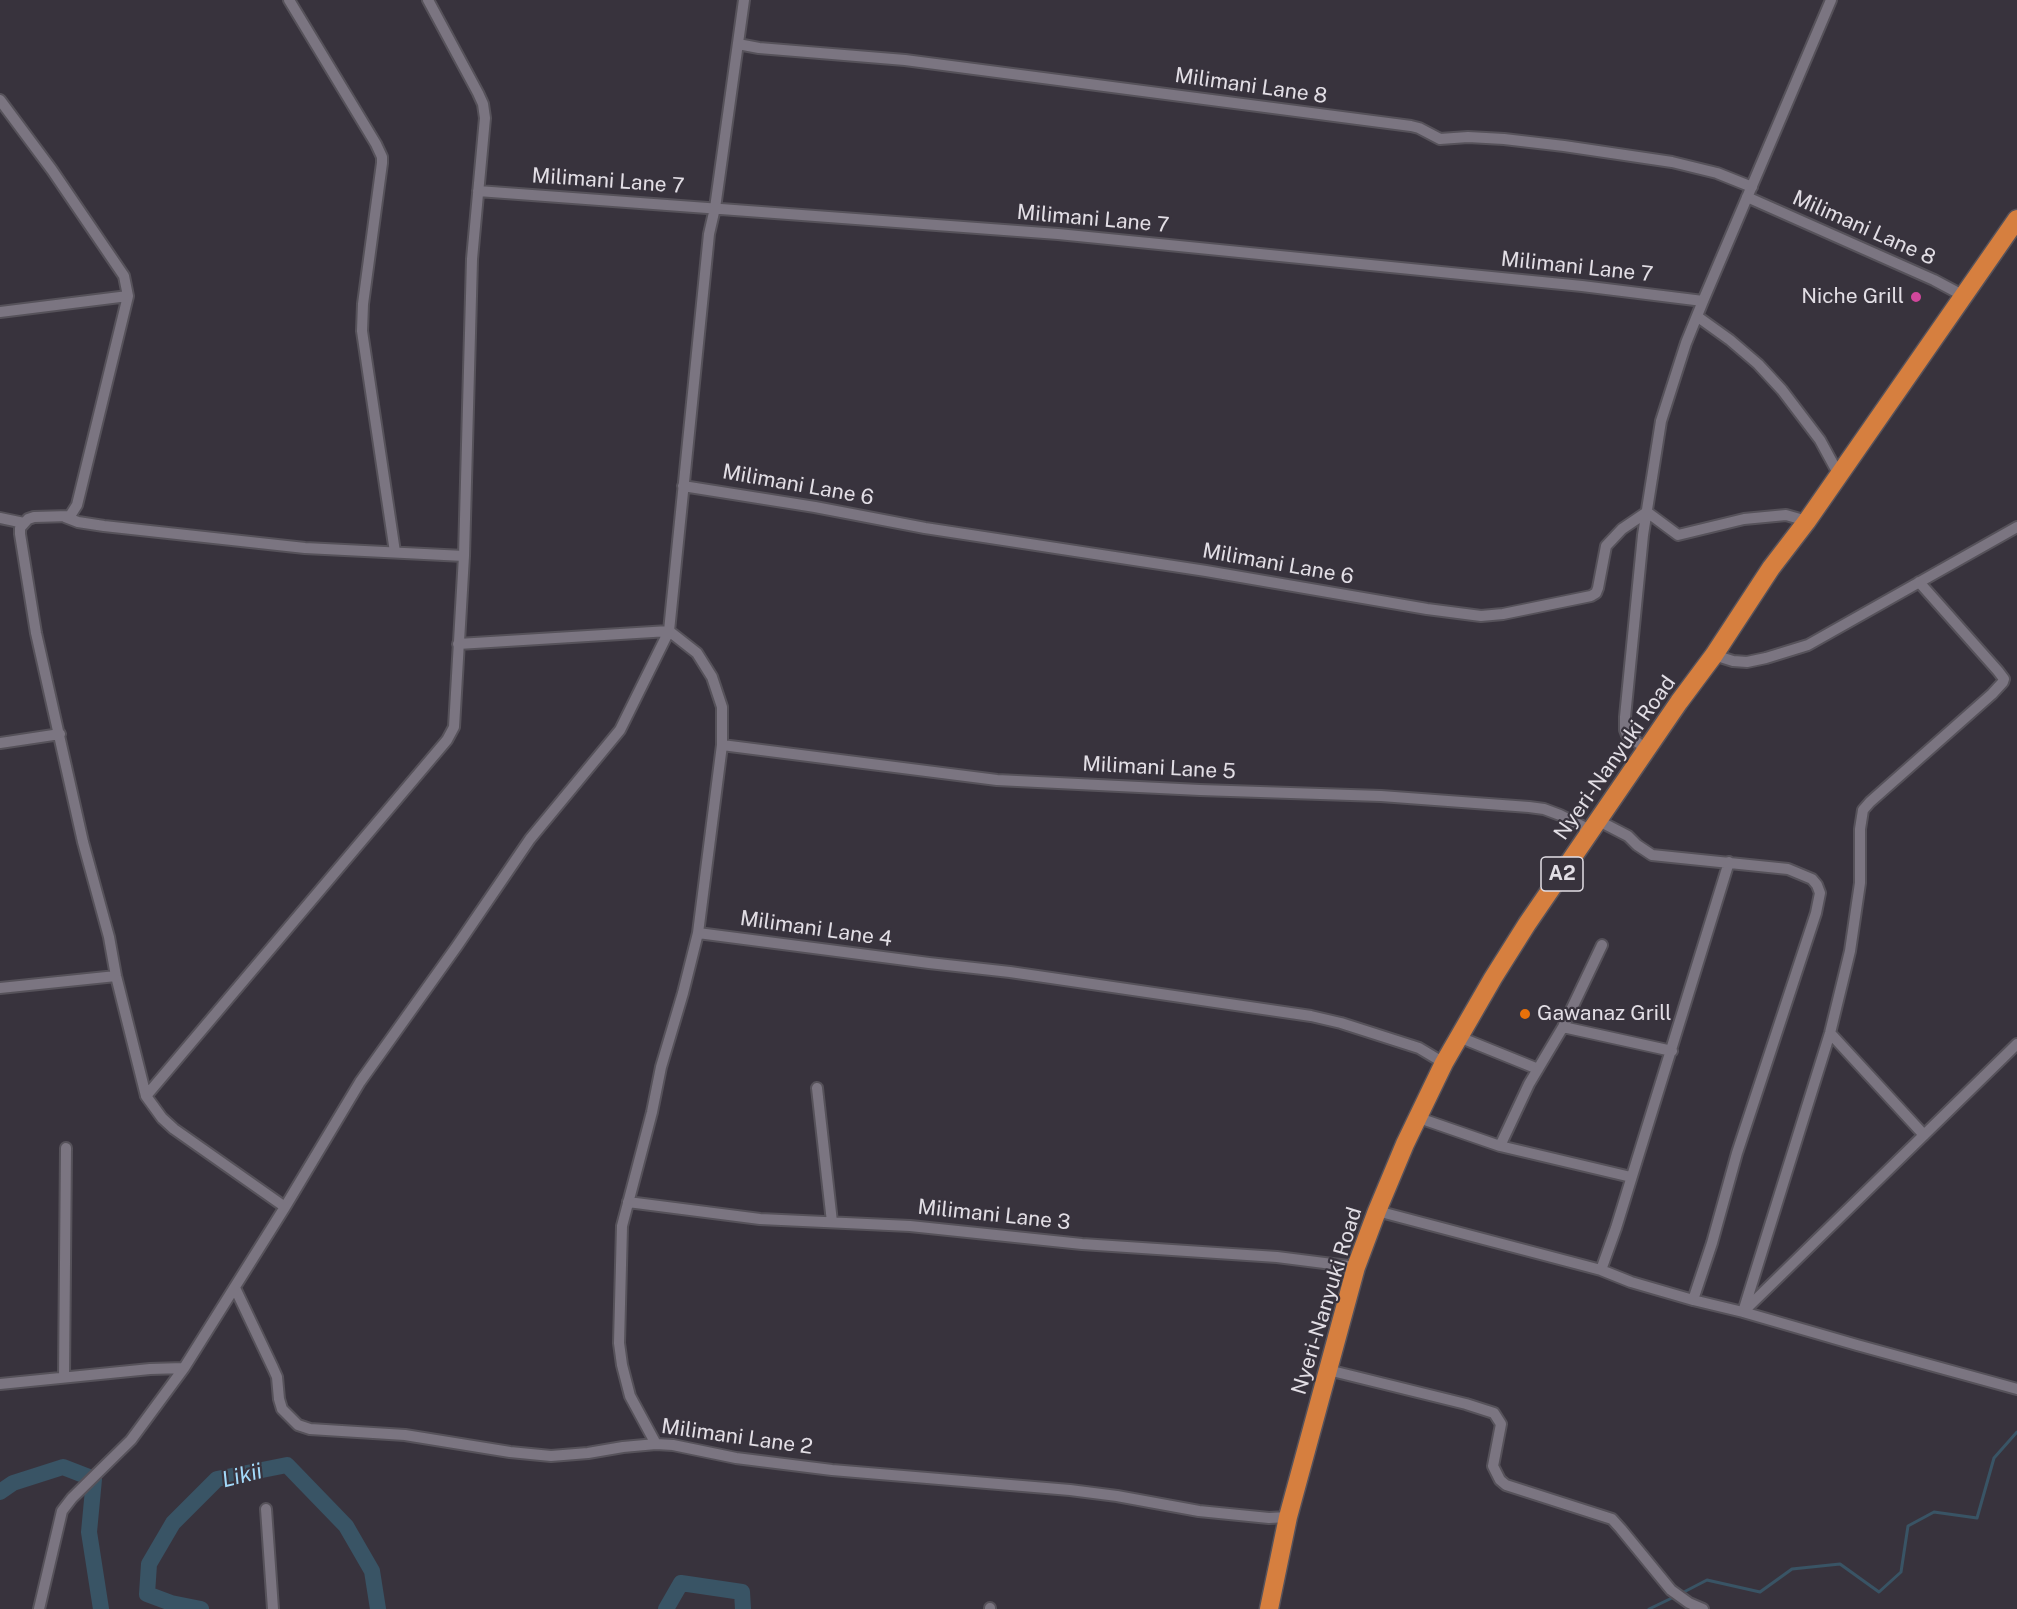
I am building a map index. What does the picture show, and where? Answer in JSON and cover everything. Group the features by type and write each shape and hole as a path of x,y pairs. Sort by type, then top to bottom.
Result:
{"highway":[{"name":"Nyeri-Nanyuki Road","path":"1269,1609 1288,1517 1356,1267 1405,1144 1444,1063 1527,924 1772,568 2017,219"}],"street":[{"path":"288,0 382,157 363,304 362,331 395,552"},
{"path":"146,1096 447,740 455,719 464,556 472,259 485,118 483,104 428,0"},
{"path":"39,1609 62,1511 72,1498 142,1428 184,1368 360,1082 530,839 620,730 669,631 709,234 715,208 744,0"},
{"path":"1648,750 1630,739 1625,730 1636,597 1661,421 1686,343 1831,0"},
{"name":"Milimani Lane 8","path":"738,44 759,48 905,60 1411,126 1440,139 1468,137 1504,139 1599,150 1672,162 1717,172 1750,192 1964,296"},
{"path":"0,100 52,170 124,276 128,296 81,495 70,516 34,517 24,523 20,534 34,622 83,842 109,937 116,976 146,1096 162,1118 174,1129 285,1207"},
{"name":"Milimani Lane 7","path":"478,191 1058,234 1582,286 1703,301"},
{"path":"0,312 128,296"},
{"path":"1698,317 1751,358 1782,390 1820,440 1839,475"},
{"name":"Milimani Lane 6","path":"683,486 970,535 1481,616 1503,614 1596,594 1606,546 1611,539 1647,512"},
{"path":"1647,512 1678,535 1744,519 1786,515 1807,521"},
{"path":"65,517 78,522 104,526 305,548 464,556"},
{"path":"0,518 24,523"},
{"path":"1714,655 1733,661 1747,662 1808,645 2017,527"},
{"path":"1743,1312 1830,1033 1850,951 1860,883 1860,829 1863,810 2003,682 2002,675 1919,582"},
{"path":"458,644 669,631 697,653 712,677 722,707 722,745 698,933 661,1067 652,1112 622,1226 619,1343 630,1396 656,1444"},
{"path":"0,743 60,734"},
{"name":"Milimani Lane 5","path":"722,745 997,780 1381,796 1529,807 1544,809 1628,836 1644,851 1652,855 1788,869 1812,879 1820,893 1816,913 1737,1153 1712,1244 1693,1300"},
{"path":"1600,1270 1616,1228 1729,862"},
{"name":"Milimani Lane 4","path":"698,933 1010,972 1311,1016 1341,1023 1419,1048 1444,1063"},
{"path":"1500,1146 1538,1069 1563,1027 1602,945"},
{"path":"0,988 116,976"},
{"path":"1563,1027 1671,1051"},
{"path":"1830,1033 1924,1135"},
{"path":"1459,1037 1538,1069"},
{"path":"1743,1312 2017,1044"},
{"path":"818,1088 832,1222"},
{"path":"1419,1118 1500,1146 1631,1177"},
{"path":"64,1377 66,1148"},
{"name":"Milimani Lane 3","path":"627,1202 760,1219 910,1226 1082,1244 1277,1257 1356,1267"},
{"path":"1377,1211 1600,1270 1631,1282 1693,1300 2017,1389"},
{"name":"Milimani Lane 2","path":"235,1288 273,1368 282,1408 298,1425 310,1429 405,1435 510,1452 551,1456 656,1444 699,1449 736,1458 832,1470 1070,1490 1199,1511 1269,1518 1288,1517"},
{"path":"0,1384 150,1369 184,1368"},
{"path":"1328,1370 1494,1413 1501,1424 1493,1467 1500,1480 1506,1485 1611,1519 1671,1590 1689,1603 1703,1609"},
{"path":"266,1509 273,1609"}],"waterway":[{"path":"1680,1594 1707,1580 1760,1592 1792,1569 1840,1564 1879,1592 1901,1572 1908,1526 1934,1512 1977,1518 1994,1458 2017,1432"},
{"name":"Likii","path":"201,1609 171,1603 147,1594 149,1564 173,1523 217,1479 287,1465 346,1526 372,1571 378,1609"},
{"name":"Likii","path":"0,1492 13,1483 63,1467 94,1479 89,1532 101,1609"},
{"name":"Likii","path":"666,1609 681,1583 742,1592 743,1609"},
{"path":"1649,1609 1674,1597"}],"place":[{"name":"Niche Grill","path":"1916,297"},
{"name":"Gawanaz Grill","path":"1525,1014"}]}
